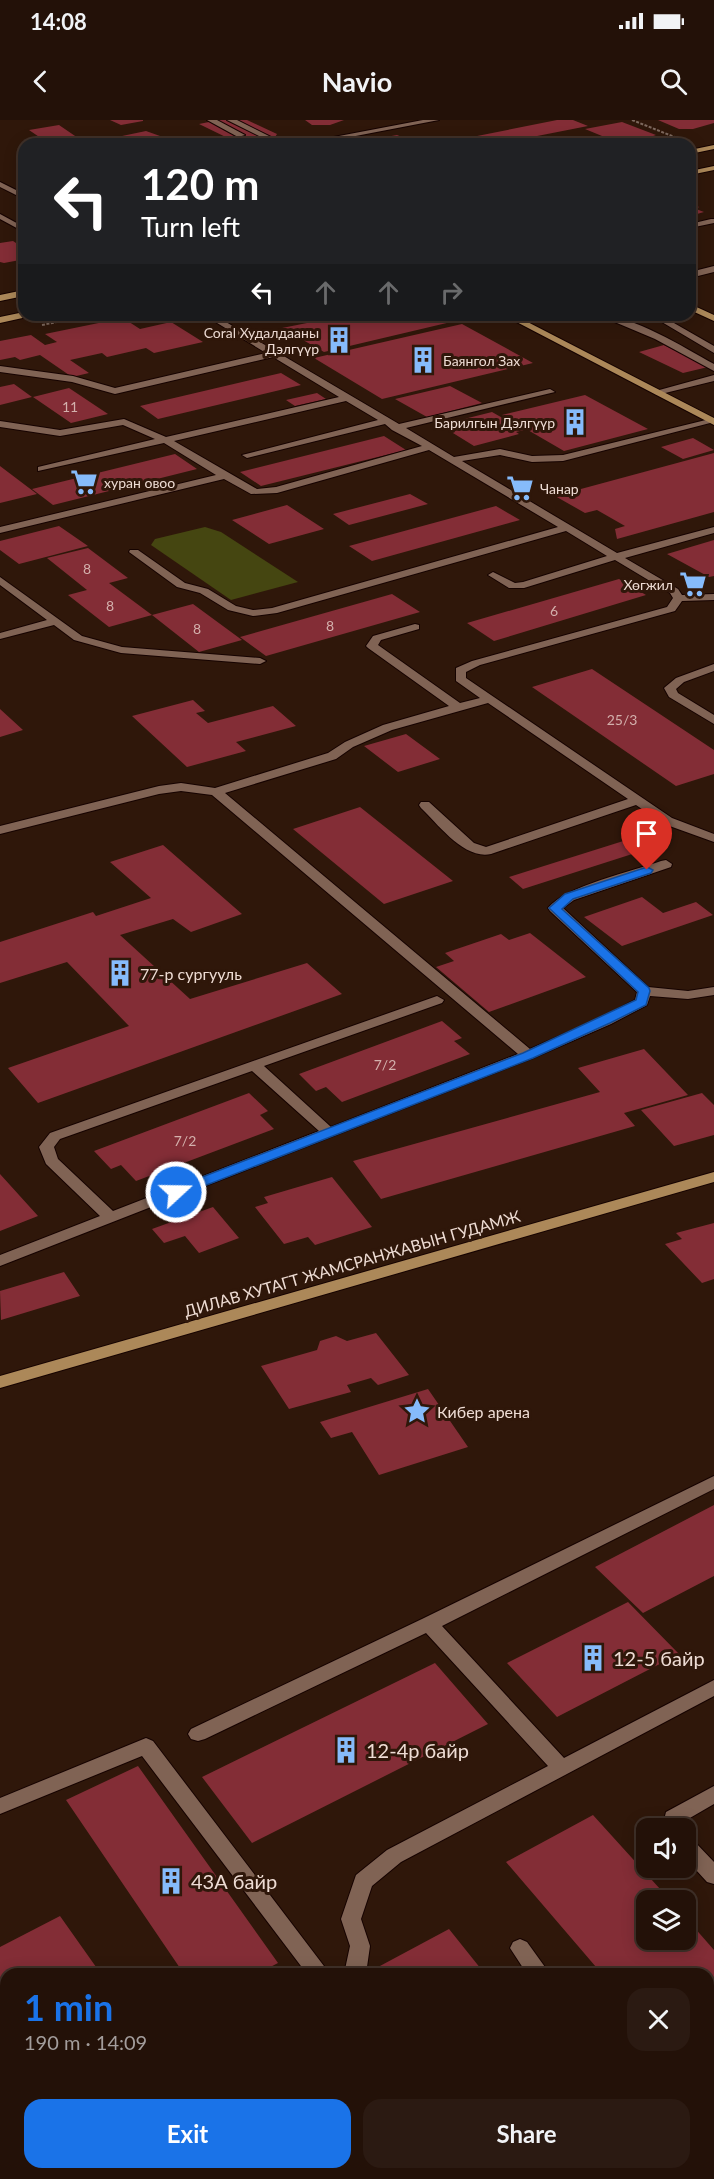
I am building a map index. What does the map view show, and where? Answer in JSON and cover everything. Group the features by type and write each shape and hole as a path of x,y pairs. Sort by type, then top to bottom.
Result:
{"main road":[{"path":"696,151 714,147"},
{"path":"696,172 714,168"},
{"path":"0,298 18,294"},
{"path":"696,310 714,318"},
{"path":"0,320 18,316"},
{"path":"519,321 713,421"},
{"name":"ДИЛАВ ХУТАГТ ЖАМСРАНЖАВЫН ГУДАМЖ","path":"0,1382 714,1178"}],"street":[{"path":"211,120 248,138"},
{"path":"231,120 268,138"},
{"path":"334,138 435,120"},
{"path":"0,184 18,194"},
{"path":"0,216 18,226"},
{"path":"696,225 711,221"},
{"path":"696,272 714,269"},
{"path":"218,321 395,428 674,591 679,598"},
{"path":"617,321 658,337 714,368"},
{"path":"664,321 714,350"},
{"path":"0,369 73,379 115,391 274,354"},
{"path":"657,392 714,378"},
{"path":"395,428 550,392"},
{"path":"42,469 345,398"},
{"path":"247,455 384,421"},
{"path":"453,460 500,452 532,459 563,458 713,421"},
{"path":"0,424 60,433 124,422 167,441 255,492 277,490 429,447"},
{"path":"0,530 225,476"},
{"path":"134,552 181,585 204,591 232,608 253,613 273,611 566,528"},
{"path":"493,575 513,586 524,585 714,530"},
{"path":"0,580 78,638 121,650 260,661"},
{"path":"679,598 714,597"},
{"path":"679,598 671,609 476,663 460,670 460,679 668,821 714,838"},
{"path":"0,636 54,622"},
{"path":"416,627 377,638 372,646 458,707"},
{"path":"714,667 680,680 669,688 673,695 714,720"},
{"path":"0,830 159,790 181,788 216,792 332,756 346,745 372,733 490,699"},
{"path":"216,792 528,1055"},
{"path":"425,805 469,846 486,851 639,800"},
{"path":"666,864 569,897 555,908 644,991 677,996 714,991"},
{"path":"0,1261 528,1055 606,1021 642,1002 644,991"},
{"path":"111,1218 51,1161 46,1147 55,1136 437,1000"},
{"path":"254,1065 329,1133"},
{"path":"198,1734 429,1624 714,1482"},
{"path":"429,1624 562,1768"},
{"path":"356,1968 360,1946 351,1919 363,1881 394,1856 714,1687"},
{"path":"0,1806 146,1746 313,1968"},
{"path":"673,1818 714,1794"},
{"path":"696,1857 714,1876"},
{"path":"520,1948 535,1968"}],"path":[{"path":"632,120 675,138"}],"shaded area":[{"path":"205,527 221,532 298,582 231,600 151,545 155,539"}],"building":[{"path":"110,120 143,120 143,121 121,125"},
{"path":"219,120 247,120 277,134 275,138 228,138 199,124"},
{"path":"305,120 344,120 330,125 312,125"},
{"path":"557,120 573,120 588,126 527,138 467,138"},
{"path":"658,120 714,120 714,123 693,129 679,129"},
{"path":"622,122 656,135 648,138 607,138 585,129"},
{"path":"59,125 78,138 41,138 29,130"},
{"path":"146,131 166,138 112,138"},
{"path":"397,135 404,138 380,138"},
{"path":"13,241 18,244 18,260 0,262 0,243"},
{"path":"108,321 128,321 140,329 171,322 203,342 154,353 146,348 107,357 102,353 70,360 89,373 72,377 40,355 20,360 15,357 0,360 0,341 31,335 45,345 57,342 45,334"},
{"name":"Coral Худалдааны Дэлгүүр","path":"317,321 451,322 324,352 282,328"},
{"name":"Баянгол Зах","path":"462,324 533,363 382,399 314,358"},
{"path":"664,345 708,367 683,373 639,352"},
{"path":"281,373 301,385 158,419 140,406"},
{"path":"14,384 32,397 0,405 0,387"},
{"path":"450,386 482,403 427,417 395,399"},
{"path":"69,388 108,414 71,423 33,397"},
{"path":"317,393 326,399 295,406 286,400"},
{"name":"Барилгын Дэлгүүр","path":"585,395 648,429 564,451 502,415"},
{"path":"492,412 524,430 516,432 519,434 474,446 440,425"},
{"path":"384,436 406,450 261,486 240,472"},
{"path":"693,438 714,450 683,459 661,447"},
{"path":"714,453 714,512 617,539 615,529 625,526 597,510 585,513 555,496"},
{"path":"175,454 197,469 53,505 32,489"},
{"path":"0,466 37,494 0,503"},
{"path":"410,494 428,504 349,525 333,514"},
{"path":"287,505 324,529 269,544 232,520"},
{"path":"496,506 520,520 372,561 349,546"},
{"path":"59,526 88,546 19,564 0,550 0,541"},
{"path":"714,540 714,576 709,577 667,554"},
{"path":"88,548 128,578 109,583 152,615 109,627 68,595 87,590 47,558"},
{"path":"619,579 646,595 494,641 467,623"},
{"path":"392,594 420,612 266,656 240,637"},
{"path":"193,604 242,640 199,652 152,615"},
{"path":"592,669 714,750 714,774 676,786 532,687"},
{"path":"193,700 205,711 196,713 208,723 273,706 296,726 236,742 246,751 187,767 132,716"},
{"path":"0,709 23,730 0,737"},
{"path":"406,734 440,759 398,772 364,746"},
{"path":"360,807 453,881 384,904 293,829"},
{"path":"636,837 651,848 523,889 509,877"},
{"name":"77-р сургууль","path":"163,845 242,914 191,932 173,919 120,935 190,999 307,963 342,994 38,1103 8,1068 129,1026 67,962 0,983 0,942 93,912 96,916 151,898 110,862"},
{"path":"642,897 663,913 696,902 713,915 622,946 584,917"},
{"path":"530,933 586,977 489,1012 436,967 454,961 445,953 501,934 509,940"},
{"path":"442,1021 462,1038 454,1041 470,1054 342,1102 326,1087 316,1091 299,1074"},
{"path":"644,1049 688,1095 624,1113 635,1126 381,1199 353,1161 600,1092 578,1068"},
{"path":"249,1093 268,1111 260,1115 274,1129 136,1181 121,1165 111,1169 94,1151"},
{"path":"702,1093 714,1105 714,1135 674,1146 641,1110"},
{"path":"0,1174 38,1216 0,1231"},
{"path":"332,1177 372,1227 315,1245 308,1237 284,1244 255,1207 268,1203 264,1197"},
{"path":"213,1207 239,1238 199,1253 185,1236 164,1243 152,1229"},
{"path":"714,1223 714,1279 702,1283 665,1244 682,1239 676,1233"},
{"path":"64,1272 80,1296 1,1320 0,1291"},
{"path":"376,1333 409,1375 378,1385 371,1378 347,1385 351,1392 289,1409 261,1366 317,1350 320,1341 336,1336 347,1341"},
{"path":"428,1389 468,1447 379,1475 352,1432 331,1438 320,1422"},
{"path":"714,1505 714,1576 643,1613 595,1567"},
{"name":"12-5 байр","path":"628,1602 679,1654 557,1717 507,1663"},
{"name":"12-4р байр","path":"435,1663 488,1724 252,1843 202,1777"},
{"name":"43А байр","path":"138,1766 278,1963 268,1968 180,1968 66,1800"},
{"path":"593,1815 636,1862 636,1878 650,1878 661,1890 636,1890 636,1950 696,1950 696,1929 714,1950 714,1968 597,1968 506,1862"},
{"path":"60,1916 97,1968 0,1968 0,1947"},
{"path":"449,1929 480,1968 376,1968"}],"place":[{"name":"Coral Худалдааны Дэлгүүр","path":"339,340"},
{"name":"Баянгол Зах","path":"423,360"},
{"name":"Барилгын Дэлгүүр","path":"575,422"},
{"name":"хуран овоо","path":"84,482"},
{"name":"Чанар","path":"520,488"},
{"name":"Хөгжил","path":"693,584"},
{"name":"77-р сургууль","path":"120,973"},
{"name":"Кибер арена","path":"417,1411"},
{"name":"12-5 байр","path":"593,1658"},
{"name":"12-4р байр","path":"346,1750"},
{"name":"43А байр","path":"171,1881"}],"route":[{"path":"176,1192 528,1055 606,1021 642,1002 644,991 555,908 569,897 647,870"}]}
